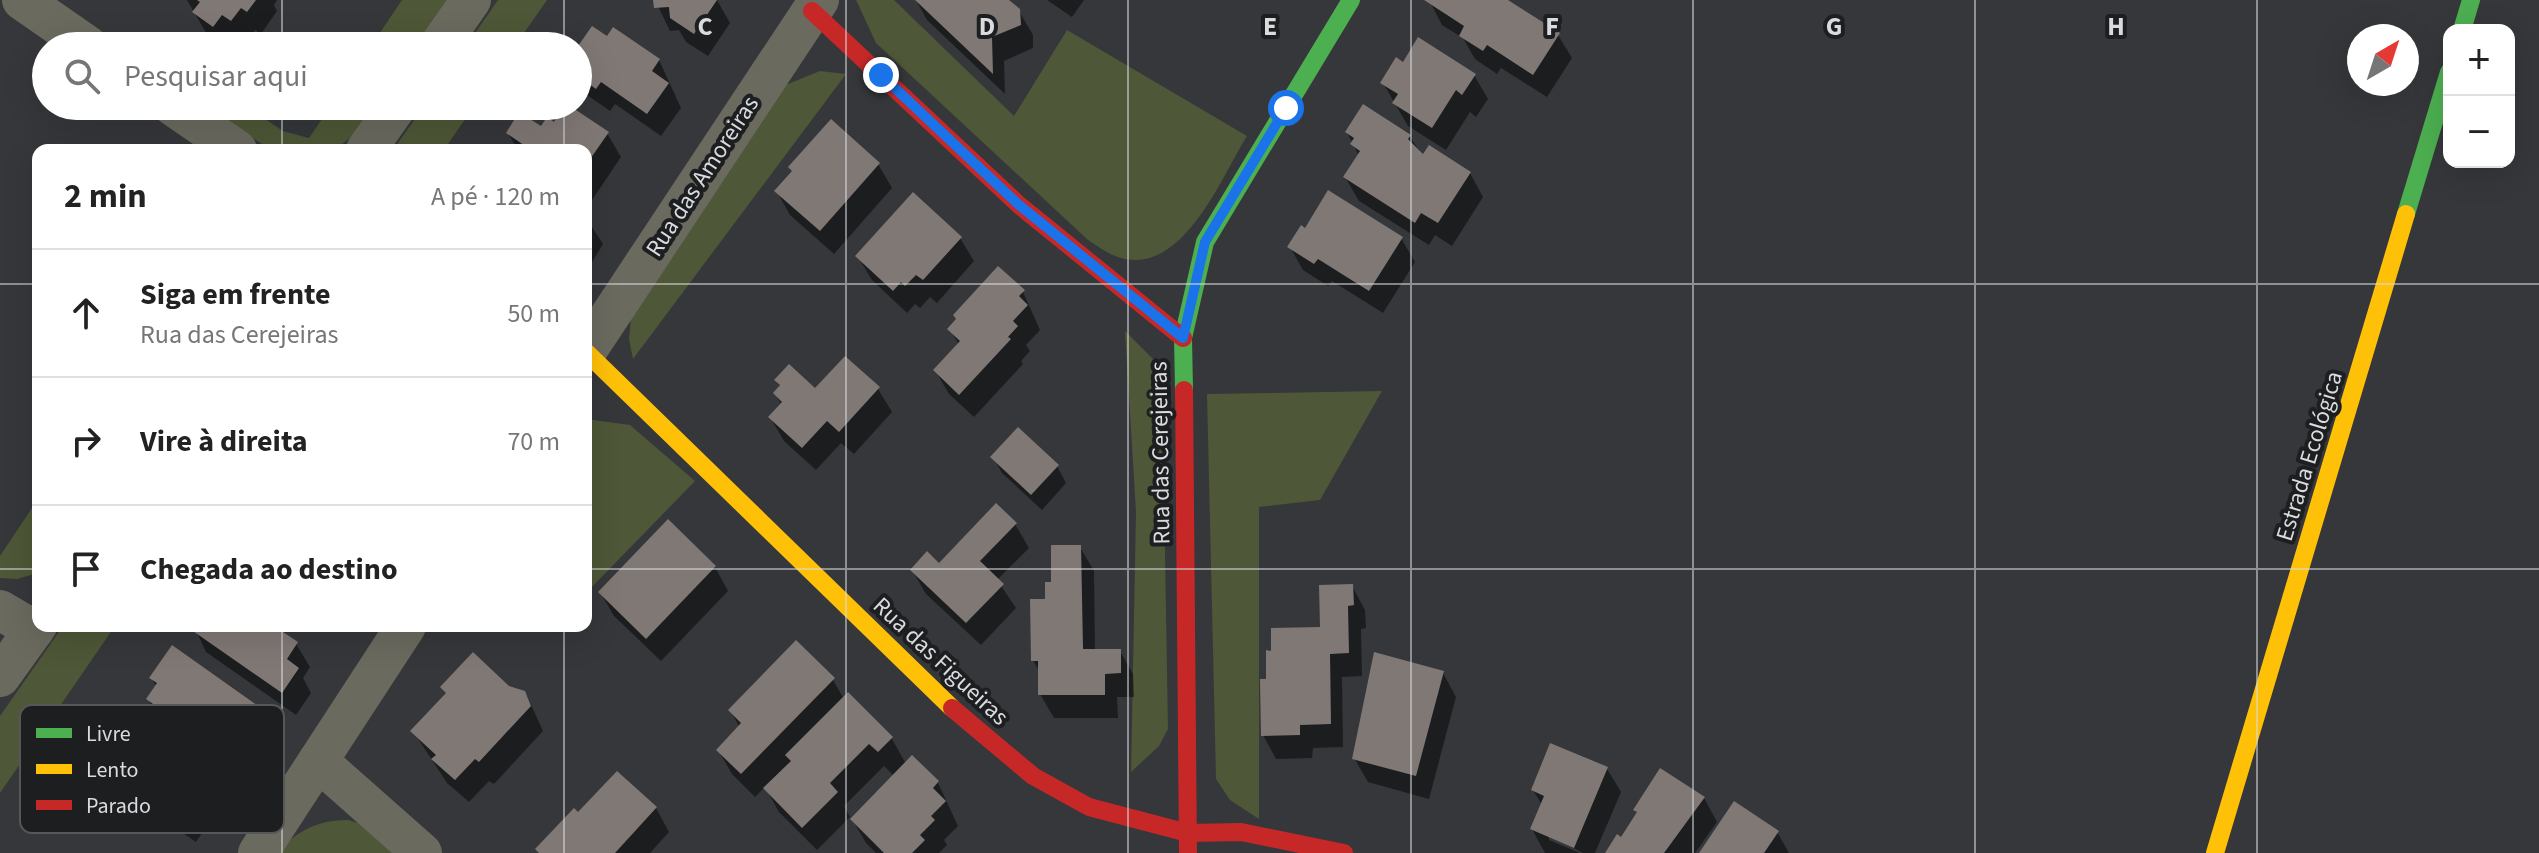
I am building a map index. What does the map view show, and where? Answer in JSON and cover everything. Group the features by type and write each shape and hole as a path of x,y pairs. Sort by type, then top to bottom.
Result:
{"street":[{"path":"22,0 68,32"},
{"path":"449,32 471,0"},
{"name":"Rua das Cerejeiras","path":"1188,853 1183,338 1205,242 1351,0"},
{"path":"2464,24 2471,0"},
{"path":"815,5 1019,205 1183,338"},
{"name":"Rua das Amoreiras","path":"592,343 815,5"},
{"name":"Estrada Ecológica","path":"2215,853 2443,92"},
{"path":"193,120 228,144"},
{"path":"370,144 387,120"},
{"name":"Rua das Figueiras","path":"592,358 956,712 1033,776 1089,807 1188,833 1241,832 1344,853"},
{"path":"0,610 32,625"},
{"path":"0,677 32,632"},
{"path":"284,813 402,632"},
{"path":"318,761 422,853"},
{"path":"258,853 271,833"}],"green space":[{"path":"402,0 448,0 426,32 380,32"},
{"path":"498,0 547,0 525,32 476,32"},
{"path":"856,0 894,0 1014,116 1067,30 1247,136 1212,198 1181,238 1163,252 1143,259 1117,257 1088,240 876,43"},
{"path":"820,71 846,74 633,359 629,339 631,317 783,86"},
{"path":"226,120 267,120 283,131 309,138 321,120 365,120 353,136 342,144 262,144"},
{"path":"414,120 464,120 448,144 397,144"},
{"path":"1125,331 1155,361 1162,374 1168,729 1159,746 1131,772 1136,512"},
{"path":"1382,391 1320,500 1259,507 1259,819 1230,800 1216,779 1207,394"},
{"path":"592,420 630,425 695,481 592,587"},
{"path":"32,508 32,575 17,579 0,578 0,556"},
{"path":"59,632 111,632 61,705 20,705 20,764 0,793 0,716"},
{"path":"348,820 358,823 403,853 276,853 308,828"}],"building":[{"path":"197,0 256,0 247,12 241,8 231,21 222,15 213,27 192,12 200,2"},
{"path":"653,0 717,0 694,34 670,18 669,7 654,8"},
{"path":"915,0 1009,0 1020,9 1021,25 992,37 993,74"},
{"path":"1424,0 1508,0 1560,33 1533,75 1487,45 1483,51 1459,36 1464,26"},
{"path":"592,26 607,36 613,27 660,59 652,71 669,83 647,114 601,82 596,89 592,86 592,32 588,32"},
{"path":"1418,37 1476,74 1462,95 1456,90 1432,128 1392,103 1398,94 1380,83 1396,57 1403,62"},
{"path":"1363,104 1411,135 1408,139 1423,154 1429,145 1471,172 1438,223 1421,213 1415,223 1343,177 1360,151 1350,144 1354,138 1345,132"},
{"path":"831,119 880,163 820,231 774,191 792,171 788,167"},
{"path":"514,120 532,120 541,126 545,120 591,120 609,132 592,156 592,144 522,144 506,133"},
{"path":"1328,190 1403,237 1369,291 1318,259 1314,264 1287,247 1301,225 1305,228"},
{"path":"913,192 962,237 923,280 916,275 905,286 901,282 893,291 855,256"},
{"path":"998,266 1025,290 1019,296 1028,305 1013,321 1018,326 1008,337 1011,339 959,395 933,370 960,341 947,329 956,319 953,315"},
{"path":"845,356 880,387 839,432 827,421 802,448 768,417 782,402 773,393 780,385 774,380 789,364 815,388"},
{"path":"1018,427 1059,465 1031,495 990,457"},
{"path":"996,503 1017,523 980,561 1004,584 966,623 910,570 927,551 939,563"},
{"path":"668,519 716,566 646,639 598,592"},
{"path":"1051,545 1081,545 1083,649 1121,649 1121,673 1105,674 1105,695 1038,695 1038,661 1031,661 1030,599 1045,599 1045,582 1051,582"},
{"path":"1353,584 1354,605 1348,606 1349,653 1330,654 1331,724 1300,725 1300,735 1261,736 1260,679 1266,679 1266,650 1271,651 1271,628 1320,627 1319,585"},
{"path":"194,632 283,632 298,642 287,659 299,668 282,693"},
{"path":"796,640 835,678 741,774 716,750 741,723 728,710"},
{"path":"172,645 257,705 154,705 146,699 157,683 149,678"},
{"path":"473,652 509,686 525,691 531,706 479,762 475,759 455,780 431,759 436,755 410,731 446,693 440,687"},
{"path":"1374,652 1444,671 1416,776 1352,759"},
{"path":"848,692 893,737 878,752 869,744 830,783 838,792 802,828 763,788 791,761 785,755"},
{"path":"1550,743 1608,767 1574,848 1530,829 1544,796 1531,790"},
{"path":"912,755 939,781 933,788 946,801 931,816 935,820 920,835 925,840 912,853 884,853 850,819"},
{"path":"1660,768 1705,797 1664,853 1605,853 1617,834 1621,837 1637,812 1633,810"},
{"path":"617,771 657,807 615,853 539,853 535,849 574,808 578,812"},
{"path":"1734,801 1779,831 1764,853 1699,853"}],"traffic: fast":[{"path":"1184,390 1183,338 1205,242 1351,0"},
{"path":"2464,24 2471,0"},
{"path":"2406,214 2443,92"}],"traffic: slow":[{"path":"2215,853 2406,214"},
{"path":"592,358 952,708"}],"traffic: jam":[{"path":"812,11 1019,205 1183,338"},
{"path":"1184,390 1188,853"},
{"path":"952,708 1033,776 1089,807 1188,833 1241,832 1344,853"}],"route":[{"path":"881,75 1019,205 1183,338 1205,242 1286,108"}]}
